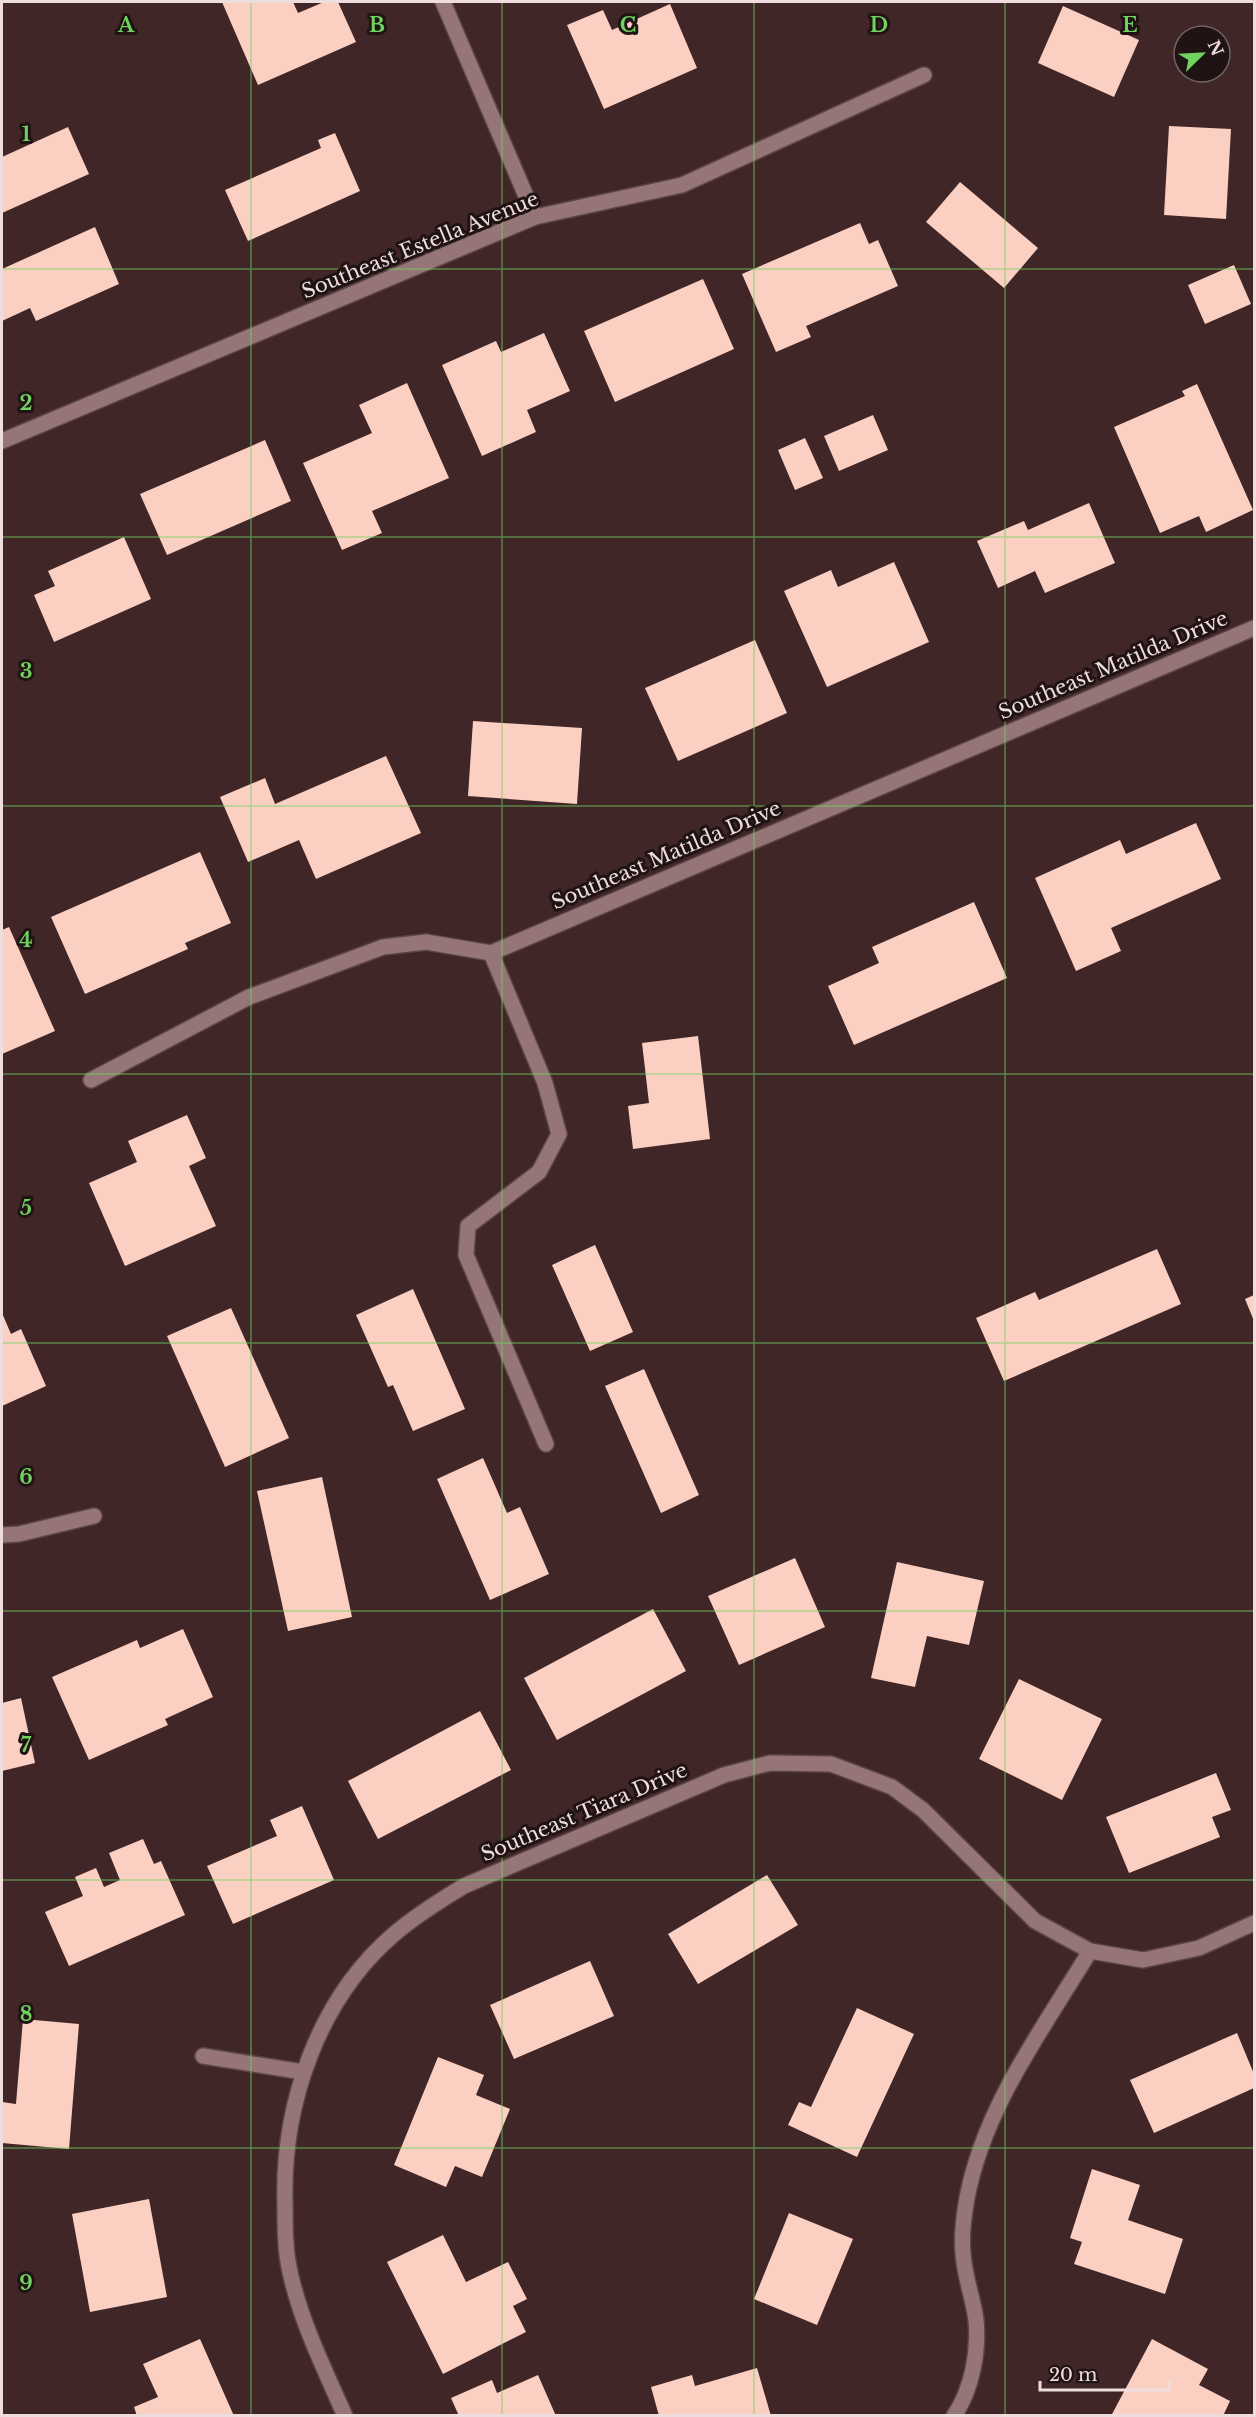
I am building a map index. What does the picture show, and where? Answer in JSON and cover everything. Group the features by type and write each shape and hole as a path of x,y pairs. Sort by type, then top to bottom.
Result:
{"street":[{"path":"443,2 535,217"},
{"name":"Southeast Estella Avenue","path":"2,441 535,217 682,185 924,75"},
{"name":"Southeast Matilda Drive","path":"491,953 1254,628"},
{"path":"91,1080 249,997 383,946 426,942 491,953 545,1083 559,1134 539,1172 468,1226 466,1255 546,1444"},
{"path":"2,1535 20,1534 94,1516"},
{"name":"Southeast Tiara Drive","path":"345,2415 308,2333 289,2270 284,2170 290,2118 303,2072 327,2019 356,1976 392,1936 434,1904 464,1886 724,1775 770,1763 831,1764 892,1787 923,1810 1035,1921 1090,1951 1143,1960 1199,1948 1254,1923"},
{"path":"954,2415 963,2402 975,2360 976,2320 963,2252 967,2199 978,2154 1005,2092 1090,1951"},
{"path":"203,2056 303,2072"}],"building":[{"path":"222,2 293,2 298,13 324,2 338,2 356,42 258,85"},
{"path":"670,4 697,68 604,109 567,25 603,10 612,30"},
{"path":"1063,6 1139,40 1114,97 1038,63"},
{"path":"1169,126 1231,129 1226,219 1164,215"},
{"path":"68,127 89,174 2,213 2,157"},
{"path":"335,133 360,191 248,241 225,190 321,148 318,140"},
{"path":"960,182 1038,248 1004,288 926,222"},
{"path":"860,223 869,244 878,240 898,286 806,326 811,337 776,352 742,274"},
{"path":"95,227 119,284 36,321 30,308 2,321 2,269"},
{"path":"1234,265 1251,304 1205,324 1188,285"},
{"path":"703,279 734,349 615,402 584,331"},
{"path":"544,333 570,391 527,410 536,432 482,456 442,365 496,341 501,352"},
{"path":"407,383 449,478 372,511 382,533 342,550 303,463 372,433 359,405"},
{"path":"1197,384 1253,510 1206,532 1199,516 1160,533 1114,427 1185,396 1182,391"},
{"path":"873,415 888,450 839,471 824,436"},
{"path":"805,438 823,478 795,490 778,450"},
{"path":"265,440 291,501 167,555 140,494"},
{"path":"1089,503 1115,563 1045,593 1035,571 998,588 977,541 1024,521 1028,530"},
{"path":"124,537 151,599 54,642 34,595 55,586 48,571"},
{"path":"894,562 929,642 827,687 784,591 831,570 838,587"},
{"path":"755,640 787,713 678,761 645,688"},
{"path":"473,721 582,728 577,804 468,796"},
{"path":"386,756 421,833 316,879 299,840 248,862 220,797 265,778 275,804"},
{"path":"1196,823 1221,879 1111,928 1121,951 1076,971 1035,878 1120,840 1126,854"},
{"path":"200,852 231,923 185,943 188,949 85,994 51,917"},
{"path":"974,902 1007,978 854,1045 828,986 879,963 872,947"},
{"path":"9,927 55,1031 2,1054 2,930"},
{"path":"698,1036 710,1139 633,1149 628,1106 649,1103 642,1043"},
{"path":"187,1115 206,1158 189,1166 216,1226 125,1266 89,1183 137,1162 128,1141"},
{"path":"595,1245 633,1332 590,1351 552,1265"},
{"path":"1157,1249 1181,1304 1004,1381 976,1318 1035,1292 1039,1300"},
{"path":"413,1289 465,1409 413,1431 393,1385 388,1387 356,1315"},
{"path":"1254,1295 1254,1321 1245,1299"},
{"path":"231,1308 289,1438 225,1467 167,1336"},
{"path":"2,1313 11,1334 21,1329 46,1386 2,1406"},
{"path":"644,1369 699,1495 661,1513 605,1386"},
{"path":"483,1458 507,1513 520,1507 549,1574 490,1600 437,1479"},
{"path":"322,1477 352,1617 288,1631 257,1491"},
{"path":"795,1558 825,1627 739,1665 708,1596"},
{"path":"897,1562 984,1581 969,1645 927,1636 915,1687 871,1678"},
{"path":"653,1609 686,1671 557,1740 524,1678"},
{"path":"183,1629 213,1697 165,1719 168,1725 89,1760 52,1677 137,1640 140,1648"},
{"path":"1019,1679 1102,1719 1062,1800 979,1759"},
{"path":"21,1698 35,1763 2,1771 2,1703"},
{"path":"480,1711 511,1770 378,1839 348,1781"},
{"path":"1216,1773 1231,1810 1212,1817 1220,1837 1129,1873 1106,1817"},
{"path":"302,1806 334,1880 233,1924 207,1866 277,1836 270,1820"},
{"path":"143,1839 154,1864 161,1861 185,1915 69,1966 45,1912 83,1896 75,1877 96,1868 104,1887 120,1880 109,1853"},
{"path":"767,1875 798,1925 698,1984 668,1934"},
{"path":"590,1961 614,2016 514,2059 490,2005"},
{"path":"857,2008 914,2034 857,2157 788,2125 799,2102 811,2107"},
{"path":"23,2019 79,2024 69,2149 2,2143 2,2102 16,2104"},
{"path":"1237,2033 1254,2074 1254,2088 1154,2133 1130,2080"},
{"path":"438,2057 484,2075 476,2095 510,2109 482,2177 455,2166 446,2187 394,2165"},
{"path":"1092,2169 1140,2185 1128,2220 1183,2239 1165,2294 1074,2264 1082,2242 1070,2238"},
{"path":"149,2199 167,2297 90,2312 72,2214"},
{"path":"789,2213 853,2239 817,2325 754,2299"},
{"path":"443,2235 466,2282 508,2262 527,2299 513,2306 526,2332 443,2374 387,2262"},
{"path":"200,2339 234,2416 137,2416 134,2407 158,2397 143,2364"},
{"path":"1152,2339 1208,2369 1199,2385 1230,2401 1223,2416 1111,2416"},
{"path":"757,2368 771,2416 659,2416 651,2387 692,2375 695,2386"},
{"path":"538,2375 556,2416 459,2416 451,2398 492,2380 497,2393"}]}
